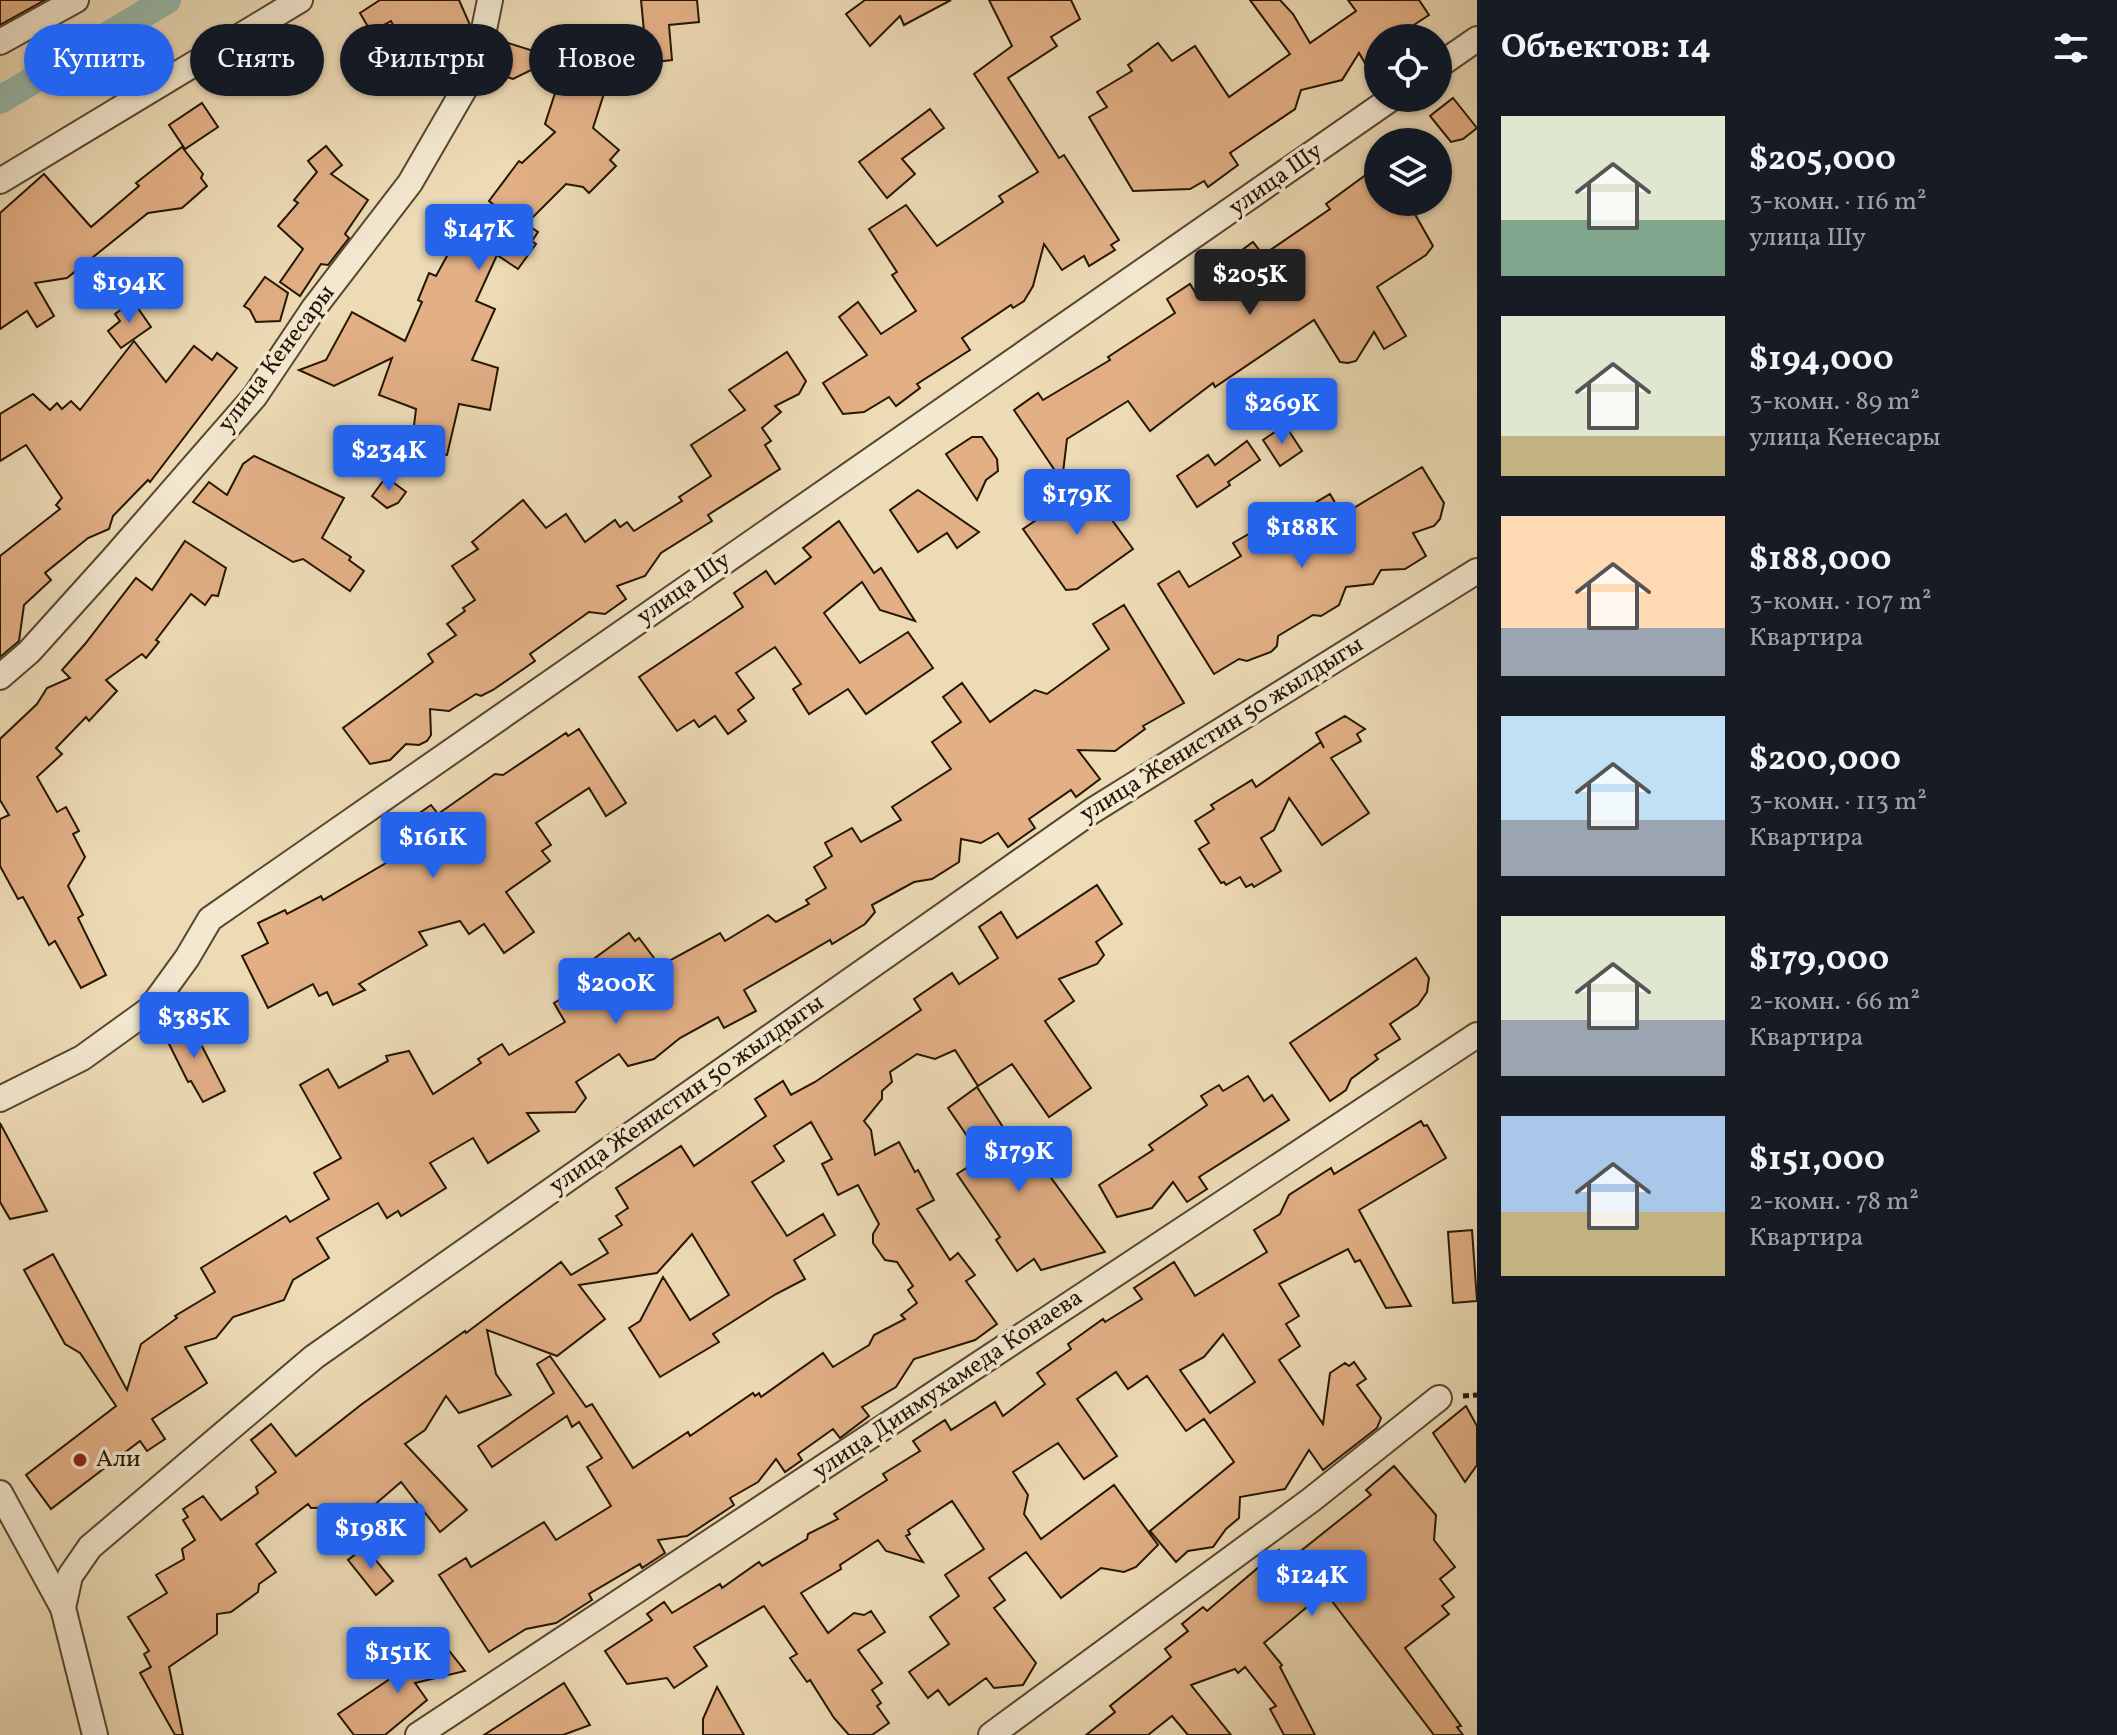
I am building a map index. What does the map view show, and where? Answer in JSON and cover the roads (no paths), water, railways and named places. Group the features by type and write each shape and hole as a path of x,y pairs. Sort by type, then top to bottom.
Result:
{"street":[{"path":"0,42 76,0"},
{"path":"0,181 300,0"},
{"name":"улица Кенесары","path":"0,677 29,652 255,396 314,308 410,183 476,69 490,0"},
{"path":"1452,56 1477,39"},
{"name":"улица Шу","path":"0,1099 82,1058 150,1009 187,958 210,919 1372,112"},
{"name":"улица Женистин 50 жылдыгы","path":"63,1608 70,1576 90,1547 314,1357 1092,811 1477,571"},
{"name":"улица Динмухамеда Конаева","path":"418,1735 1477,1035"},
{"path":"991,1735 1311,1500 1439,1398"},
{"path":"0,1493 63,1608 95,1735"}],"waterway":[{"path":"0,100 167,0"}],"place":[{"name":"Али","path":"80,1460"}]}
